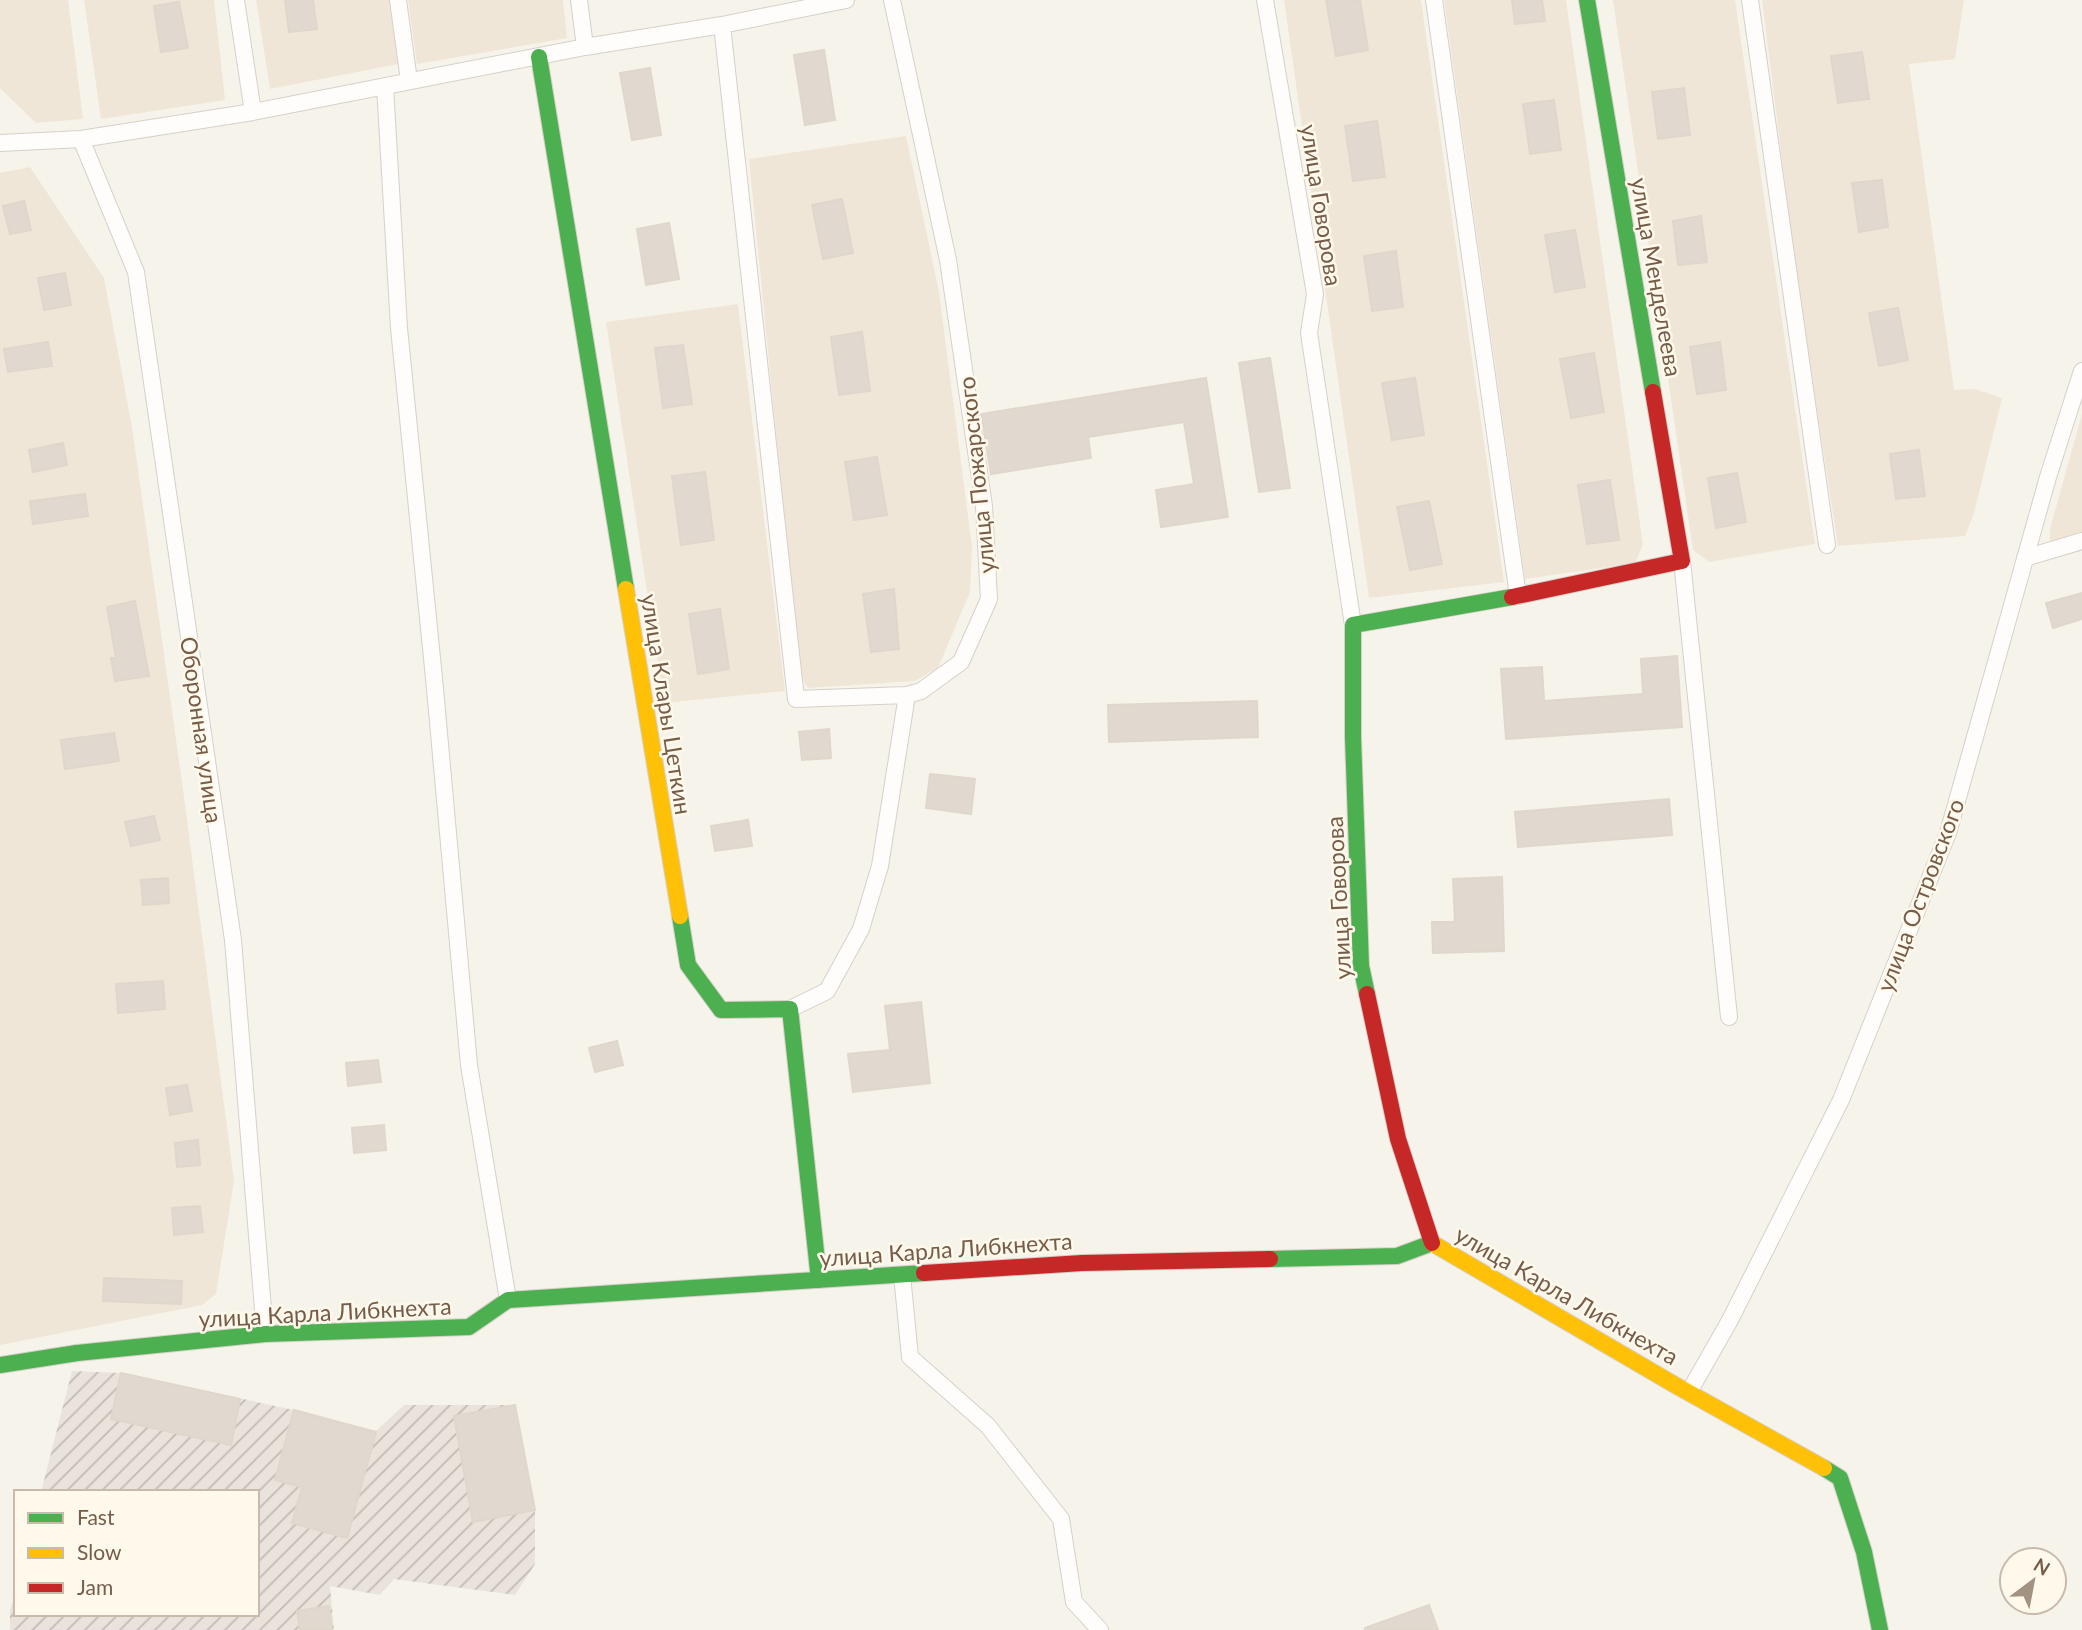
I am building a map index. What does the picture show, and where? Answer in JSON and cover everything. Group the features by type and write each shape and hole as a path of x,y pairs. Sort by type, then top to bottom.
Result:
{"street":[{"path":"236,0 253,112"},
{"path":"398,0 409,81"},
{"path":"579,0 585,47"},
{"path":"0,143 81,139 253,112 585,47 722,25 846,0"},
{"name":"улица Пожарского","path":"892,0 948,260 984,506 989,599 961,662 921,691 906,695"},
{"name":"улица Говорова","path":"1265,0 1315,293 1309,333 1353,625 1353,737 1361,966 1398,1139 1432,1243"},
{"path":"1434,0 1518,596"},
{"name":"улица Менделеева","path":"1587,0 1681,561"},
{"path":"1750,0 1826,545"},
{"path":"722,25 796,699 906,695 880,866 861,929 827,991 790,1009 819,1280"},
{"name":"улица Клары Цеткин","path":"539,57 688,965 721,1010 790,1009"},
{"path":"385,86 399,328 469,1065 508,1300"},
{"name":"Оборонная улица","path":"81,139 136,272 233,940 265,1334"},
{"name":"улица Островского","path":"1689,1392 1729,1322 1841,1100 1948,833 2025,558 2082,371"},
{"path":"2025,558 2082,541"},
{"path":"1353,625 1518,596 1681,561 1729,1017"},
{"name":"улица Карла Либкнехта","path":"0,1365 77,1353 265,1334 469,1326 508,1300 1082,1263 1397,1256 1432,1243 1784,1444 1840,1479 1864,1552 1880,1630"},
{"path":"902,1275 910,1357 988,1426 1061,1519 1074,1602 1100,1630"}],"shaded area":[{"path":"0,0 68,0 83,119 36,123 0,88"},
{"path":"84,0 214,0 225,100 101,119"},
{"path":"256,0 389,0 398,64 270,89"},
{"path":"408,0 563,0 567,38 417,64"},
{"path":"1284,0 1421,0 1504,582 1369,598"},
{"path":"1444,0 1566,0 1643,545 1635,563 1525,579"},
{"path":"1613,0 1735,0 1815,544 1709,562 1693,550"},
{"path":"1762,0 1964,0 1955,59 1909,64 1954,390 1975,389 2002,398 1974,513 1965,536 1838,546 1798,287"},
{"path":"906,136 939,292 972,547 970,592 938,668 915,681 808,688 800,676 749,159"},
{"path":"30,167 104,278 132,427 234,1181 216,1294 202,1305 0,1345 0,173"},
{"path":"738,304 785,691 664,703 606,322"},
{"path":"2082,414 2082,533 2050,543 2050,529"},
{"path":"72,1371 121,1373 294,1410 375,1432 404,1405 515,1405 535,1510 535,1564 515,1595 394,1579 380,1595 330,1586 334,1630 10,1630 10,1610 14,1596 14,1616 259,1616 259,1490 42,1490"}],"building":[{"path":"285,0 313,0 317,29 289,32"},
{"path":"1326,0 1360,0 1368,50 1336,56"},
{"path":"1512,0 1542,0 1545,21 1515,24"},
{"path":"179,2 188,48 161,52 154,6"},
{"path":"824,50 835,120 805,125 794,55"},
{"path":"1862,52 1869,99 1838,103 1831,56"},
{"path":"650,68 661,135 632,140 620,73"},
{"path":"1684,88 1690,135 1658,139 1652,92"},
{"path":"1554,100 1561,150 1530,154 1523,104"},
{"path":"1377,121 1385,177 1353,181 1345,126"},
{"path":"1882,180 1888,227 1859,232 1852,183"},
{"path":"842,199 853,253 823,259 812,205"},
{"path":"24,201 31,230 10,234 3,206"},
{"path":"1701,216 1707,262 1678,265 1673,221"},
{"path":"669,223 679,279 646,285 637,229"},
{"path":"1575,230 1585,287 1555,292 1545,235"},
{"path":"1396,251 1403,307 1372,311 1364,256"},
{"path":"65,273 71,305 44,310 38,278"},
{"path":"1898,308 1908,360 1879,366 1869,313"},
{"path":"862,332 870,391 839,395 831,337"},
{"path":"48,342 52,366 8,372 4,349"},
{"path":"1720,342 1726,390 1697,394 1690,347"},
{"path":"683,345 692,404 663,408 655,348"},
{"path":"1594,353 1604,412 1571,418 1560,359"},
{"path":"1270,358 1290,488 1259,492 1239,363"},
{"path":"1206,378 1228,517 1161,527 1156,490 1194,484 1184,422 1088,437 1091,458 991,474 981,414"},
{"path":"1415,378 1424,435 1392,440 1382,383"},
{"path":"63,443 67,465 33,472 29,450"},
{"path":"1919,450 1925,496 1896,499 1890,454"},
{"path":"877,457 887,515 854,520 845,462"},
{"path":"705,472 714,540 681,545 672,476"},
{"path":"1737,473 1746,522 1716,528 1708,478"},
{"path":"1610,480 1619,540 1587,544 1578,485"},
{"path":"85,494 88,516 33,524 30,501"},
{"path":"1429,501 1442,564 1410,570 1397,507"},
{"path":"894,589 899,649 871,652 863,594"},
{"path":"2082,593 2082,619 2053,628 2046,603"},
{"path":"135,601 149,676 115,681 111,658 116,658 107,607"},
{"path":"720,609 729,669 698,674 689,614"},
{"path":"1677,656 1682,727 1506,739 1501,669 1542,667 1544,701 1643,694 1641,659"},
{"path":"1257,701 1258,737 1109,742 1108,705"},
{"path":"829,729 831,758 802,760 799,732"},
{"path":"114,733 119,761 65,769 61,740"},
{"path":"930,774 975,779 971,814 926,808"},
{"path":"1669,799 1672,835 1518,847 1515,812"},
{"path":"154,816 160,840 131,846 125,822"},
{"path":"748,820 752,846 715,851 711,826"},
{"path":"1502,877 1504,951 1433,953 1432,922 1455,922 1453,879"},
{"path":"168,878 169,903 143,905 141,880"},
{"path":"163,981 165,1009 118,1013 116,984"},
{"path":"921,1002 930,1083 853,1092 848,1054 890,1050 885,1006"},
{"path":"617,1041 623,1065 595,1072 589,1048"},
{"path":"378,1060 381,1082 348,1086 346,1063"},
{"path":"187,1085 192,1111 170,1115 166,1088"},
{"path":"384,1125 386,1150 354,1153 352,1128"},
{"path":"198,1140 200,1165 177,1167 175,1143"},
{"path":"200,1206 203,1232 174,1235 172,1208"},
{"path":"104,1278 182,1281 181,1304 103,1301"},
{"path":"121,1373 240,1399 231,1445 111,1419"},
{"path":"515,1405 535,1510 473,1522 454,1416"},
{"path":"294,1410 376,1432 347,1538 292,1523 302,1487 275,1480"},
{"path":"1429,1605 1438,1630 1365,1630 1365,1628"},
{"path":"329,1606 332,1630 300,1630 297,1611"}],"traffic: fast":[{"path":"1587,0 1653,392"},
{"path":"539,57 626,589"},
{"path":"1367,994 1361,966 1353,737 1353,625 1512,597"},
{"path":"680,916 688,965 721,1010 790,1009 819,1280"},
{"path":"1270,1259 1397,1256 1432,1243"},
{"path":"0,1365 77,1353 265,1334 469,1327 508,1300 924,1273"},
{"path":"1824,1468 1840,1478 1864,1552 1880,1630"}],"traffic: slow":[{"path":"626,589 680,916"},
{"path":"1432,1243 1675,1385 1824,1468"}],"traffic: jam":[{"path":"1512,597 1682,561 1653,392"},
{"path":"1367,994 1398,1139 1432,1243"},
{"path":"924,1273 1082,1263 1270,1259"}]}
